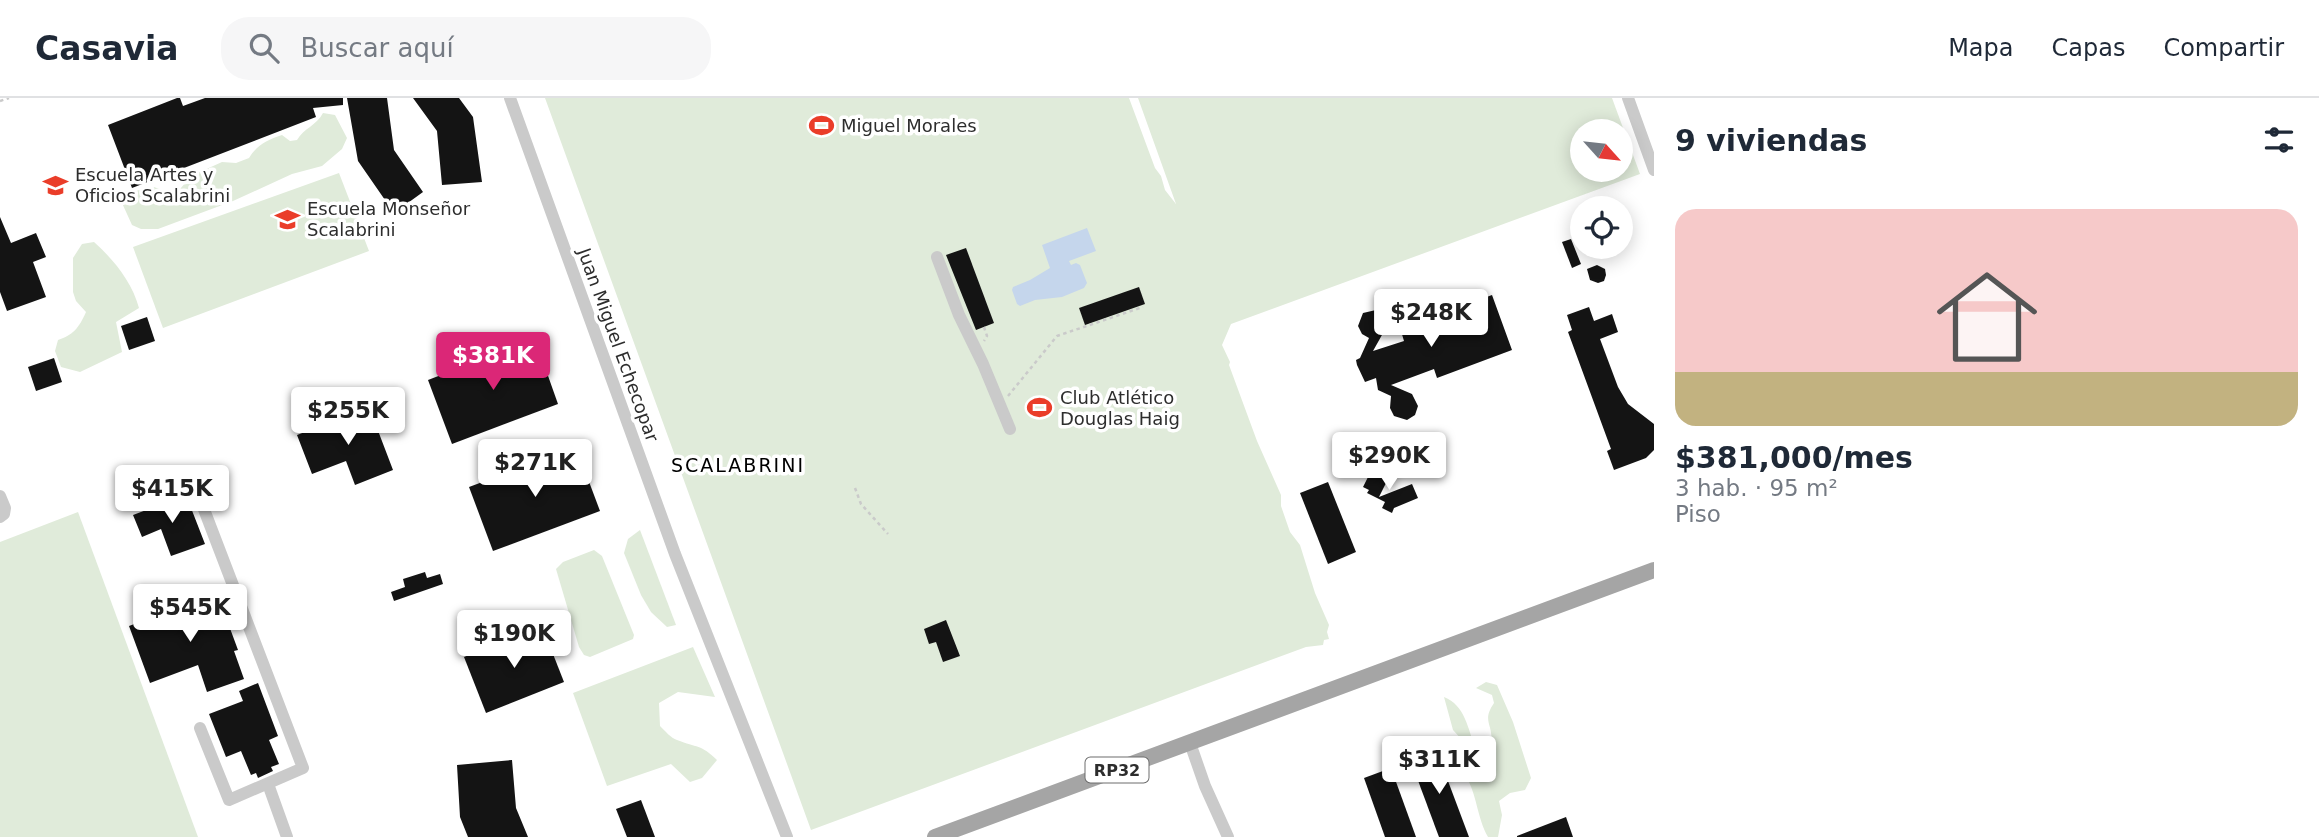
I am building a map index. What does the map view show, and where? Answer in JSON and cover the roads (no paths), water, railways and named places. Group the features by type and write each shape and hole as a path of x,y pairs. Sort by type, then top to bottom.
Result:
{"main road":[{"name":"RP32","path":"935,837 1654,570"}],"street":[{"name":"Juan Miguel Echecopar","path":"510,98 675,554 787,837"},
{"path":"1628,98 1654,170"},
{"path":"937,257 959,316 1010,429"},
{"path":"0,496 5,508 2,516"},
{"path":"200,499 303,768 229,800 201,728"},
{"path":"1190,743 1205,786 1228,837"},
{"path":"268,784 288,837"}],"water":[{"path":"1087,228 1096,251 1069,261 1071,265 1080,265 1087,283 1084,288 1062,297 1035,300 1020,306 1017,304 1013,287 1050,268 1042,245"}],"place":[{"name":"Miguel Morales","path":"821,126"},
{"name":"Escuela Artes y Oficios Scalabrini","path":"55,185"},
{"name":"Escuela Monseñor Scalabrini","path":"287,219"},
{"name":"Club Atlético Douglas Haig","path":"1040,408"}],"district":[{"name":"SCALABRINI","path":"738,465"}]}
